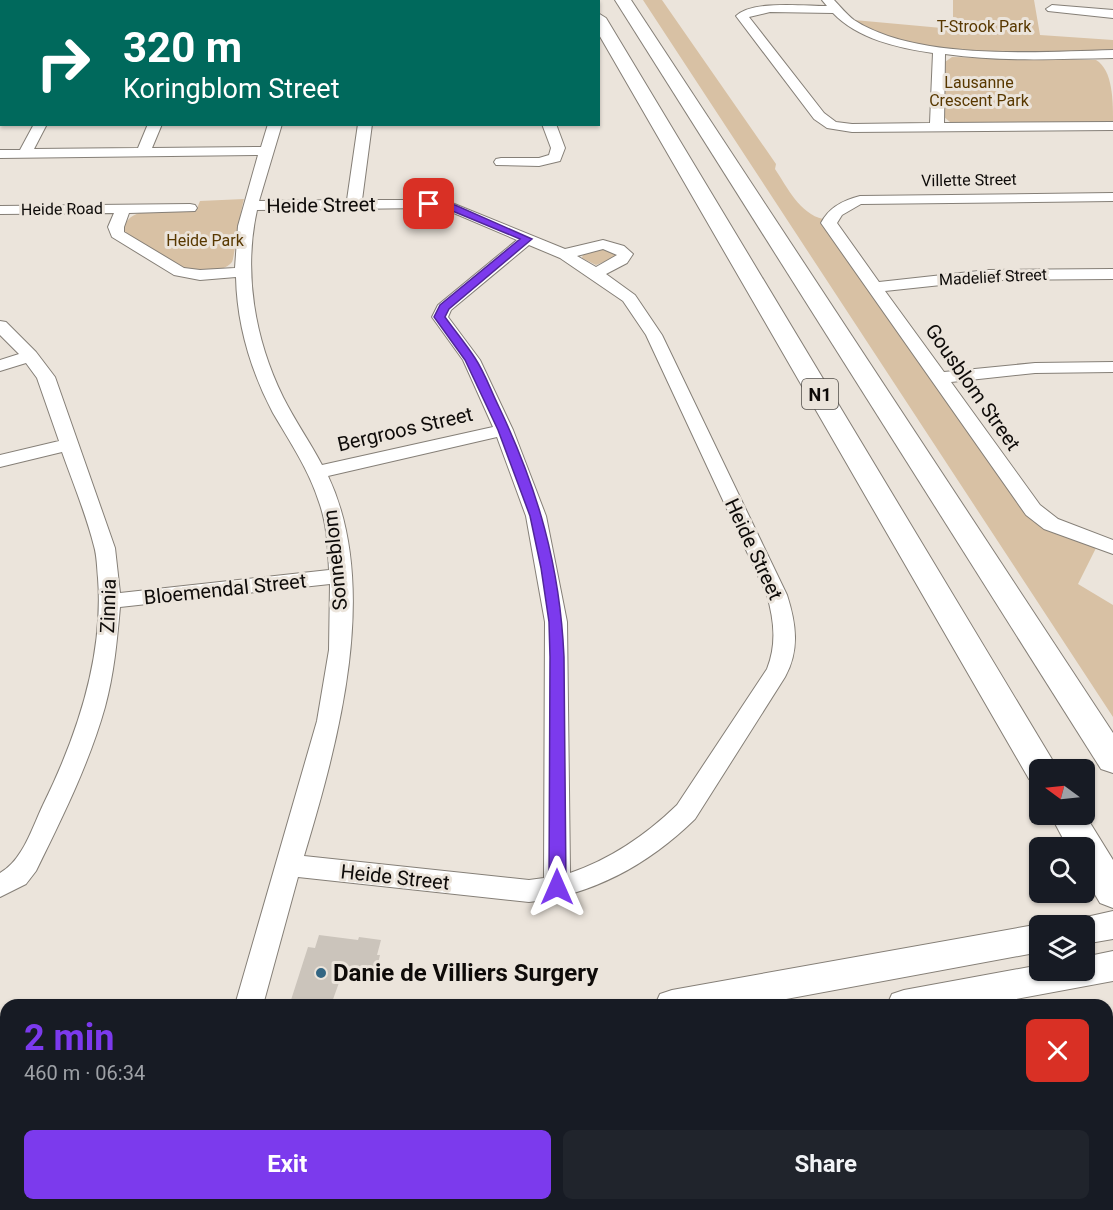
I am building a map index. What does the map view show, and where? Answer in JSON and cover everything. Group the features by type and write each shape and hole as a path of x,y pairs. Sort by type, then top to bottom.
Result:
{"highway":[{"name":"N1","path":"623,0 1113,760"},
{"path":"633,0 656,38 666,65"},
{"name":"N1","path":"600,21 1035,759"},
{"path":"1073,825 1113,892"}],"main road":[{"path":"1095,928 1113,925"},
{"path":"705,999 1029,940"},
{"path":"937,999 1113,966"}],"street":[{"path":"1113,68 1108,54 984,55 939,51 877,35 849,20 831,5 821,11 747,10 742,16 824,121 846,128 1113,126"},
{"path":"1052,9 1113,14"},
{"path":"937,128 939,51"},
{"path":"24,154 40,126"},
{"path":"143,153 154,126"},
{"name":"Sonneblom","path":"251,999 318,774 336,688 341,637 340,576 330,503 260,365 249,325 243,272 244,247 250,206 274,126"},
{"path":"354,205 365,126"},
{"path":"501,162 539,162 555,158 558,148 550,126"},
{"path":"0,154 267,152"},
{"name":"Villette Street","path":"831,217 851,202 860,200 1113,197"},
{"name":"Heide Street","path":"250,206 445,205 565,255 629,298 654,335 777,595 786,634 785,646 777,671 686,812 653,843 590,876 557,887 522,890 289,865"},
{"name":"Heide Road","path":"124,208 116,227 117,234 170,267 193,274 243,272"},
{"name":"Heide Road","path":"0,210 190,208"},
{"name":"Gousblom Street","path":"831,217 829,223 1033,510 1051,524 1113,547"},
{"path":"527,239 444,308 440,317 471,360 504,430 537,516 556,622 557,887"},
{"path":"565,255 591,244 616,248 625,254 621,260 595,273"},
{"name":"Madelief Street","path":"874,287 988,275 1113,274"},
{"name":"Zinnia","path":"0,326 30,356 46,377 105,548 110,601 101,683 70,776 27,864 16,876 0,886"},
{"path":"0,366 30,356"},
{"path":"940,378 1035,368 1113,367"},
{"name":"Bergroos Street","path":"316,472 504,430"},
{"path":"0,461 70,444"},
{"name":"Bloemendal Street","path":"110,601 340,576"}],"green space":[{"path":"643,0 662,0 776,164 775,169 789,191 807,212 823,219 1027,516 1041,526 1096,548 1078,584 1113,605 1113,717"},
{"name":"T-Strook Park","path":"953,0 1034,0 1040,35 1113,40 1113,52 1014,53 946,49 914,44 883,34 854,20 953,29"},
{"name":"Lausanne Crescent Park","path":"952,57 1096,60 1102,65 1109,79 1113,123 950,122 943,116 945,62"},
{"name":"Heide Park","path":"244,199 232,262 222,269 209,271 184,268 154,252 123,229 134,215 143,212 196,211 200,201"},
{"path":"599,249 615,253 616,257 596,265 582,258 583,254"}],"building":[{"name":"Danie de Villiers Surgery","path":"319,935 358,940 359,937 381,940 374,980 341,977 333,999 291,999 308,947 315,948"}],"place":[{"name":"Danie de Villiers Surgery","path":"321,973"}],"route":[{"path":"429,204 452,207 527,239 444,308 440,317 471,360 504,430 537,516 548,568 556,622 557,657 557,887"}]}
